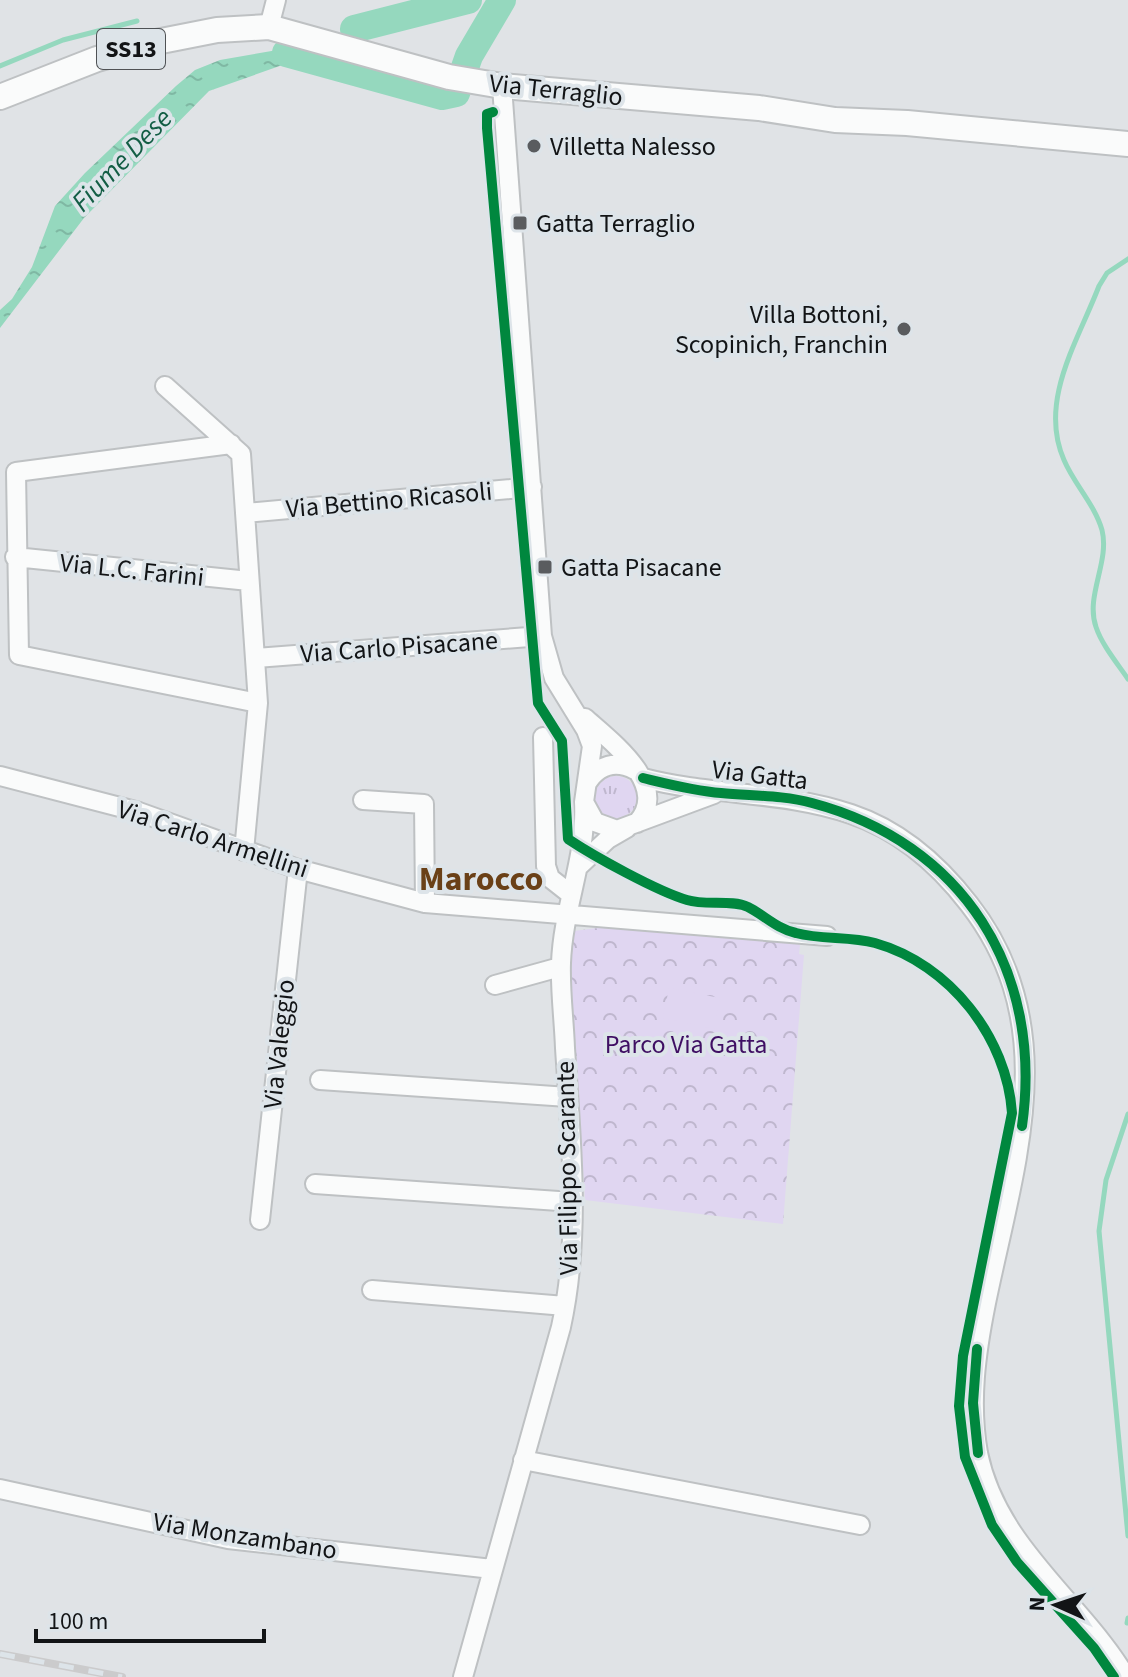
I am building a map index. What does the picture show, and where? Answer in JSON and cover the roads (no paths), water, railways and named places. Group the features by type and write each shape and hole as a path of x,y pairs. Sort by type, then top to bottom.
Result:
{"main road":[{"name":"Via Terraglio","path":"0,97 97,59 156,42 217,30 269,27 460,79 502,86 759,108 835,120 907,123 1128,144"}],"street":[{"path":"269,27 276,0"},
{"path":"502,86 542,636 554,678 575,710 592,746 584,802 595,822 617,830 632,825 648,806 648,787 640,774 575,710"},
{"path":"165,386 241,454 258,703 244,851"},
{"path":"231,444 16,472 19,655 258,703"},
{"name":"Via Bettino Ricasoli","path":"245,513 532,487"},
{"name":"Via L.C. Farini","path":"15,557 249,581"},
{"name":"Via Carlo Pisacane","path":"256,658 542,636"},
{"path":"543,737 546,866 550,878 569,893"},
{"name":"Via Gatta","path":"587,783 603,767 626,765 640,774 717,793 807,801 853,815 888,831 926,857 953,882 982,921 1004,961 1018,1000 1024,1034 1026,1090 1019,1143 977,1349 973,1403 979,1455 986,1481 1006,1524 1031,1560 1107,1647 1126,1677"},
{"name":"Via Carlo Armellini","path":"0,776 139,812 298,869 425,903 564,915"},
{"name":"Via Gatta","path":"632,825 683,802 717,793"},
{"path":"363,800 424,804 425,903"},
{"name":"Via Filippo Scarante","path":"463,1677 565,1306 573,1202 560,967 564,915 586,832 584,802"},
{"name":"Via Filippo Scarante","path":"579,866 608,839 632,825"},
{"name":"Via Valeggio","path":"260,1220 298,869"},
{"path":"564,915 827,936"},
{"path":"495,985 560,967"},
{"path":"320,1080 568,1097"},
{"path":"315,1184 573,1202"},
{"path":"372,1290 565,1306"},
{"path":"523,1460 860,1525"},
{"name":"Via Monzambano","path":"0,1489 228,1539 492,1569"}],"water":[{"path":"289,48 326,57 291,62 209,91 84,218 0,328 0,310 12,299 32,267 55,206 85,173 195,70 220,60"}],"waterway":[{"name":"Fiume Dese","path":"354,29 468,0"},
{"name":"Fiume Dese","path":"286,53 442,96 456,93 469,56 502,0"},
{"path":"0,66 63,40 137,21"},
{"path":"1128,259 1107,273 1099,286 1064,372 1056,416 1057,438 1064,460 1095,512 1102,530 1103,554 1093,603 1096,627 1128,679"},
{"path":"1128,1114 1106,1180 1099,1231 1128,1536"},
{"path":"1127,1623 1128,1618"}],"railway":[{"path":"0,1654 122,1677"}],"place":[{"name":"Villetta Nalesso","path":"534,146"},
{"name":"Gatta Terraglio","path":"520,223"},
{"name":"Villa Bottoni, Scopinich, Franchin","path":"904,329"},
{"name":"Gatta Pisacane","path":"545,567"}],"district":[{"name":"Marocco","path":"481,879"}],"park label":[{"name":"Parco Via Gatta","path":"686,1044"}]}
